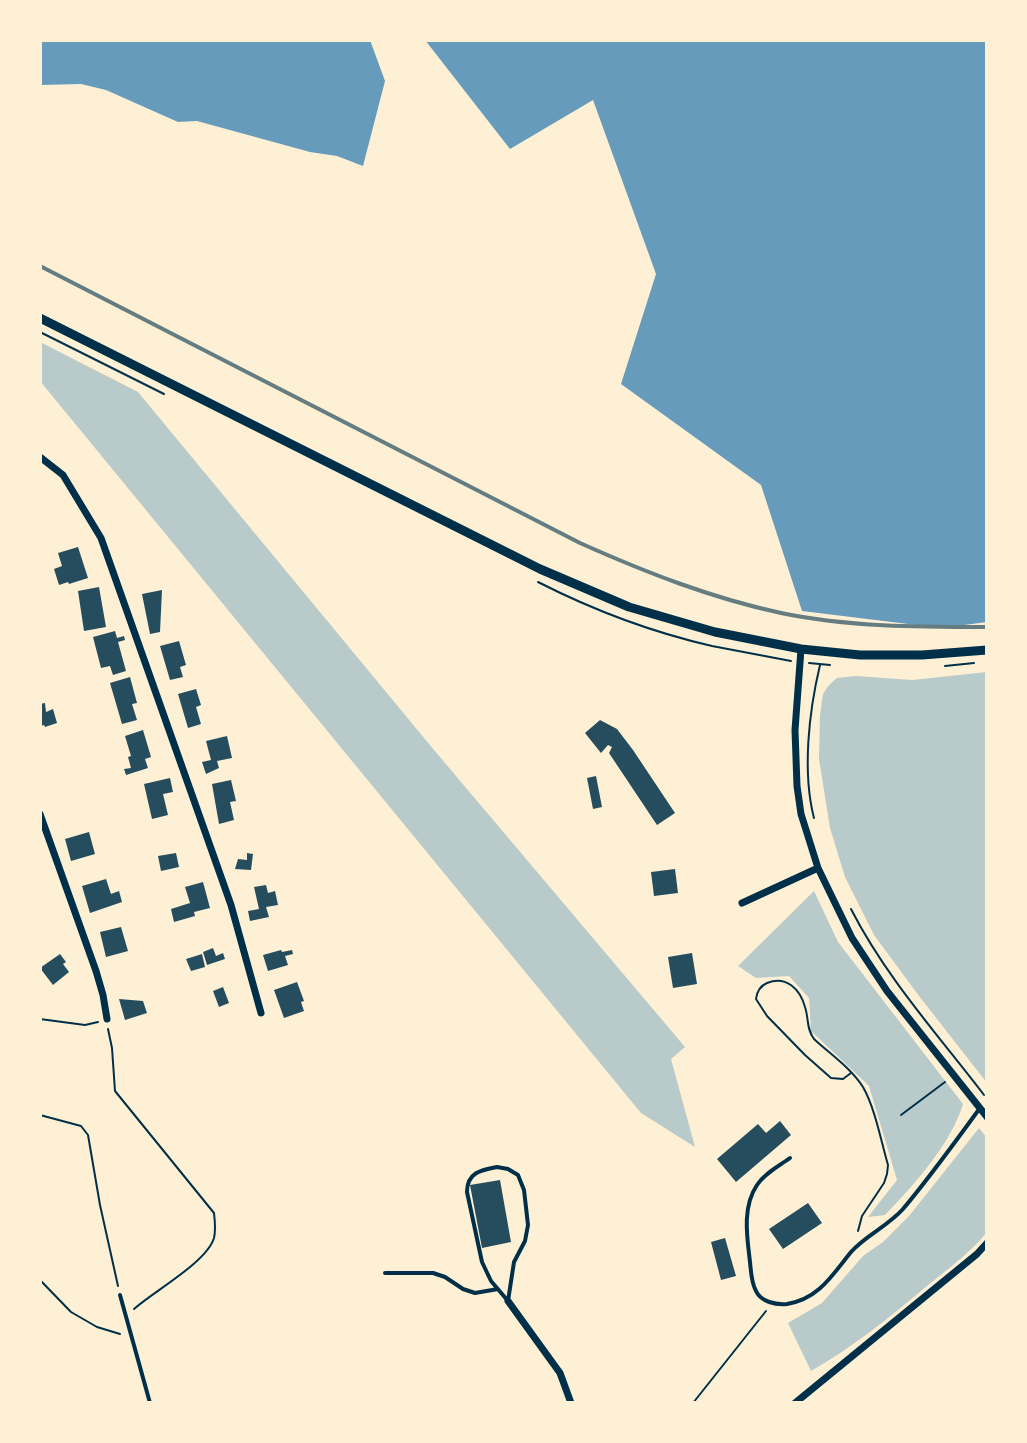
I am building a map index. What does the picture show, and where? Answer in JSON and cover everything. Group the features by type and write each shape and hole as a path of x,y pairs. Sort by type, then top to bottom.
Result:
{"street":[{"path":"40,318 540,569 629,607 715,632 801,649 860,655 922,655 987,650"},
{"path":"40,457 63,475 101,538 231,905 261,1013"},
{"path":"801,649 795,730 797,786 805,828 818,868 852,938 887,991 987,1117"},
{"path":"40,814 96,971 107,1019"},
{"path":"742,903 818,868"},
{"path":"795,1403 987,1243"},
{"path":"508,1301 560,1373 571,1403"}],"lane":[{"path":"790,1158 757,1185 746,1224 752,1279 757,1294 771,1304 805,1299 827,1284 859,1245 901,1211 980,1108"},
{"path":"497,1167 518,1175 524,1190 528,1225 525,1241 514,1262 508,1301 491,1281 482,1262 467,1192 470,1176 480,1170 497,1167"},
{"path":"385,1273 433,1273 475,1293 498,1289"},
{"path":"120,1295 150,1403"}],"path":[{"path":"815,821 809,781 809,754 820,664"},
{"path":"850,908 892,975 987,1098"},
{"path":"851,1073 843,1079 831,1078 767,1016 756,999 757,991 765,984 779,981 792,985 805,1005 809,1032 851,1073 867,1095 888,1165 884,1183 862,1216 858,1231 859,1245"},
{"path":"40,1019 85,1025 107,1019 115,1091 214,1213 214,1240 205,1254 142,1301 126,1317"},
{"path":"901,1115 954,1075"},
{"path":"40,1115 81,1126 88,1135 120,1295"},
{"path":"40,1280 71,1312 97,1327 132,1338"},
{"path":"693,1403 771,1304"}],"shaded area":[{"path":"40,342 138,392 685,1047 671,1059 695,1147 641,1113 40,381"},
{"path":"987,672 987,1083 874,935 845,877 830,828 819,759 823,694 837,678 856,676 912,680"},
{"path":"814,891 838,942 963,1104 941,1149 885,1215 868,1217 897,1180 869,1086 811,1031 809,998 789,976 756,978 738,966"},
{"path":"979,1128 987,1138 987,1232 885,1320 811,1371 788,1323 822,1303 863,1256 883,1242 909,1216"}],"water":[{"path":"40,40 370,40 385,81 363,166 337,156 310,152 197,121 178,122 106,90 81,84 40,85"},
{"path":"425,40 987,40 987,622 941,628 802,611 761,485 621,384 656,274 593,100 510,149"}],"building":[{"path":"78,547 88,578 59,585 54,569 62,566 58,553"},
{"path":"99,587 106,627 84,631 78,591"},
{"path":"162,590 160,632 150,634 142,594"},
{"path":"115,631 117,638 124,636 125,640 118,642 126,671 113,675 110,666 101,668 93,637"},
{"path":"179,641 186,665 180,667 183,677 170,680 160,646"},
{"path":"130,677 137,703 132,704 137,720 122,724 110,683"},
{"path":"196,689 201,705 196,707 201,724 188,728 178,694"},
{"path":"45,703 46,712 53,709 57,723 45,727 40,726 40,704"},
{"path":"600,720 617,729 675,813 657,825 609,753 612,747 608,745 601,753 585,733"},
{"path":"143,730 151,757 145,759 148,768 126,775 124,769 131,768 128,757 131,756 125,736"},
{"path":"227,736 232,758 217,761 219,768 206,774 202,762 211,760 206,741"},
{"path":"596,776 602,807 593,809 587,778"},
{"path":"170,778 173,792 163,794 168,815 152,819 144,784"},
{"path":"231,780 236,801 230,802 234,820 219,824 212,784"},
{"path":"89,832 95,854 71,861 65,839"},
{"path":"176,853 179,867 161,871 158,856"},
{"path":"247,853 253,854 251,870 235,869 238,859 247,860"},
{"path":"675,869 678,893 654,896 651,872"},
{"path":"106,879 111,894 119,891 122,902 90,913 82,886"},
{"path":"203,882 210,908 174,922 171,909 190,903 185,887"},
{"path":"266,885 268,893 275,891 278,905 266,907 269,917 250,921 248,911 259,909 254,887"},
{"path":"121,927 128,951 106,957 100,932"},
{"path":"213,948 216,956 223,953 225,959 207,965 203,952"},
{"path":"292,950 293,954 285,956 288,965 268,971 263,955"},
{"path":"692,953 697,984 673,988 668,957"},
{"path":"60,954 69,972 53,985 40,968"},
{"path":"202,954 205,967 191,971 186,959"},
{"path":"297,982 304,1011 284,1018 274,990"},
{"path":"223,987 229,1003 219,1007 213,991"},
{"path":"119,999 143,1001 147,1013 125,1020"},
{"path":"780,1121 791,1135 736,1182 717,1159 758,1124 766,1133"},
{"path":"500,1180 511,1242 482,1248 470,1185"},
{"path":"808,1203 822,1223 783,1249 769,1229"},
{"path":"725,1238 736,1276 721,1280 711,1242"}],"railway":[{"path":"40,266 580,543 654,574 729,600 806,618 883,625 987,627"}]}
